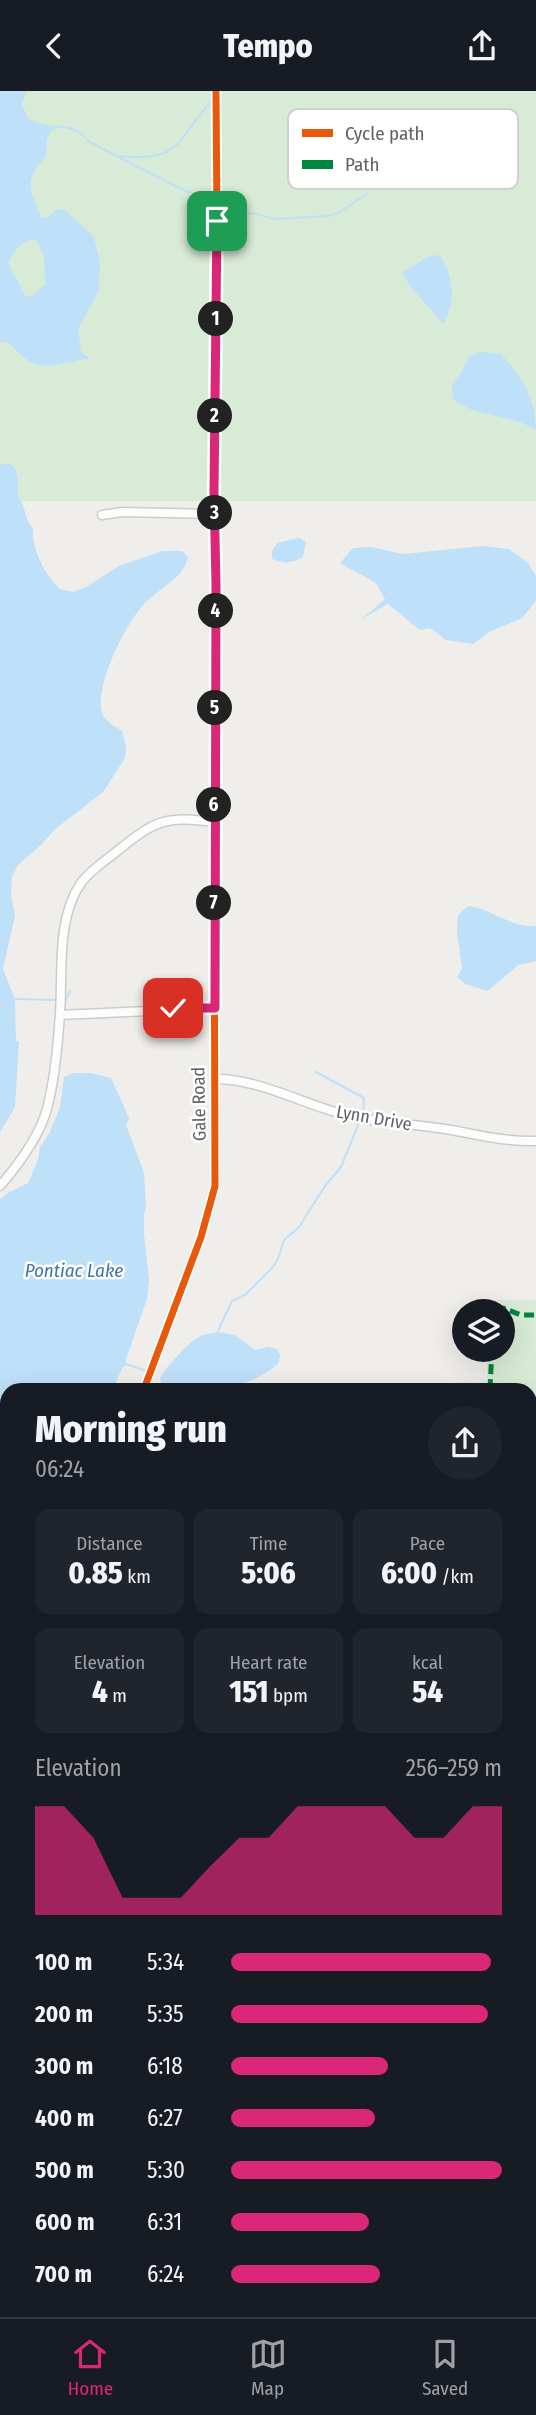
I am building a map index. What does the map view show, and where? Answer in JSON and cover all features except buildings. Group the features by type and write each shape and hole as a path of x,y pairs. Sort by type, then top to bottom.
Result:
{"street":[{"name":"Gale Road","path":"146,1383 193,1260 215,1186 216,91"},
{"path":"102,515 122,512 215,514"},
{"path":"0,1186 29,1148 46,1112 60,1015 66,925 72,900 82,881 146,828 165,820 214,822"},
{"path":"60,1015 215,1008"},
{"name":"Lynn Drive","path":"215,1079 239,1082 330,1111 375,1121 519,1142 536,1141"}],"green space":[{"path":"0,91 536,91 536,501 0,501"},
{"path":"515,1300 536,1300 536,1383 487,1383 487,1362 515,1362"}],"water":[{"path":"0,91 26,91 22,105 28,118 44,124 67,126 88,140 66,128 55,129 47,140 46,156 34,172 31,185 41,217 47,218 56,210 65,210 94,237 100,262 99,290 78,329 81,352 90,359 40,365 26,359 6,341 0,343","holes":["35,239 44,255 45,285 30,297 24,295 9,261 19,246"]},
{"path":"440,255 452,289 450,307 443,324 402,273 427,257"},
{"path":"484,352 501,354 521,380 533,408 536,430 515,420 473,410 453,399 452,384 469,356"},
{"path":"11,464 16,471 18,496 33,528 40,561 60,589 73,592 119,566 162,551 182,551 188,557 176,577 137,613 113,655 107,672 101,701 102,713 122,731 126,747 125,758 103,792 54,830 18,865 12,876 11,895 15,916 3,969 15,999 16,1041 19,1041 15,1107 0,1132 0,465"},
{"path":"299,538 306,542 303,557 288,562 272,559 272,551 277,543"},
{"path":"483,546 509,549 528,563 536,576 536,601 522,618 489,632 473,644 446,640 430,628 420,630 388,604 362,619 385,599 376,583 340,563 353,548 371,547 403,554"},
{"path":"468,906 518,924 536,926 536,961 518,965 488,991 465,984 457,977 462,968 457,932 458,915"},
{"name":"Pontiac Lake","path":"74,1073 90,1073 111,1078 129,1118 126,1125 144,1173 144,1234 149,1280 147,1299 126,1365 116,1383 0,1383 0,1199 28,1183 38,1160 40,1147 50,1132 60,1107 64,1077"},
{"path":"219,1332 235,1335 255,1350 267,1347 277,1349 279,1362 244,1383 161,1383 160,1379 166,1369 183,1350 193,1341"}],"waterway":[{"path":"119,156 156,156 167,152 176,145 212,101"},
{"path":"88,141 181,189 215,201"},
{"path":"220,203 231,216 252,213 275,219 328,216 338,213 368,193"},
{"path":"63,1000 66,1000 70,991"},
{"path":"15,999 58,1000"},
{"path":"316,1072 364,1098 363,1114"},
{"path":"217,1333 232,1301 245,1295 272,1268 284,1240 299,1227 325,1186 341,1167 359,1123"},
{"path":"126,1364 146,1371"}],"marked path":[{"path":"515,1313 536,1315"},
{"path":"490,1383 491,1362"}],"cycle path":[{"path":"146,1383 201,1237 215,1186 216,91"}],"route":[{"path":"173,1008 215,1008 214,491 217,221"}]}
